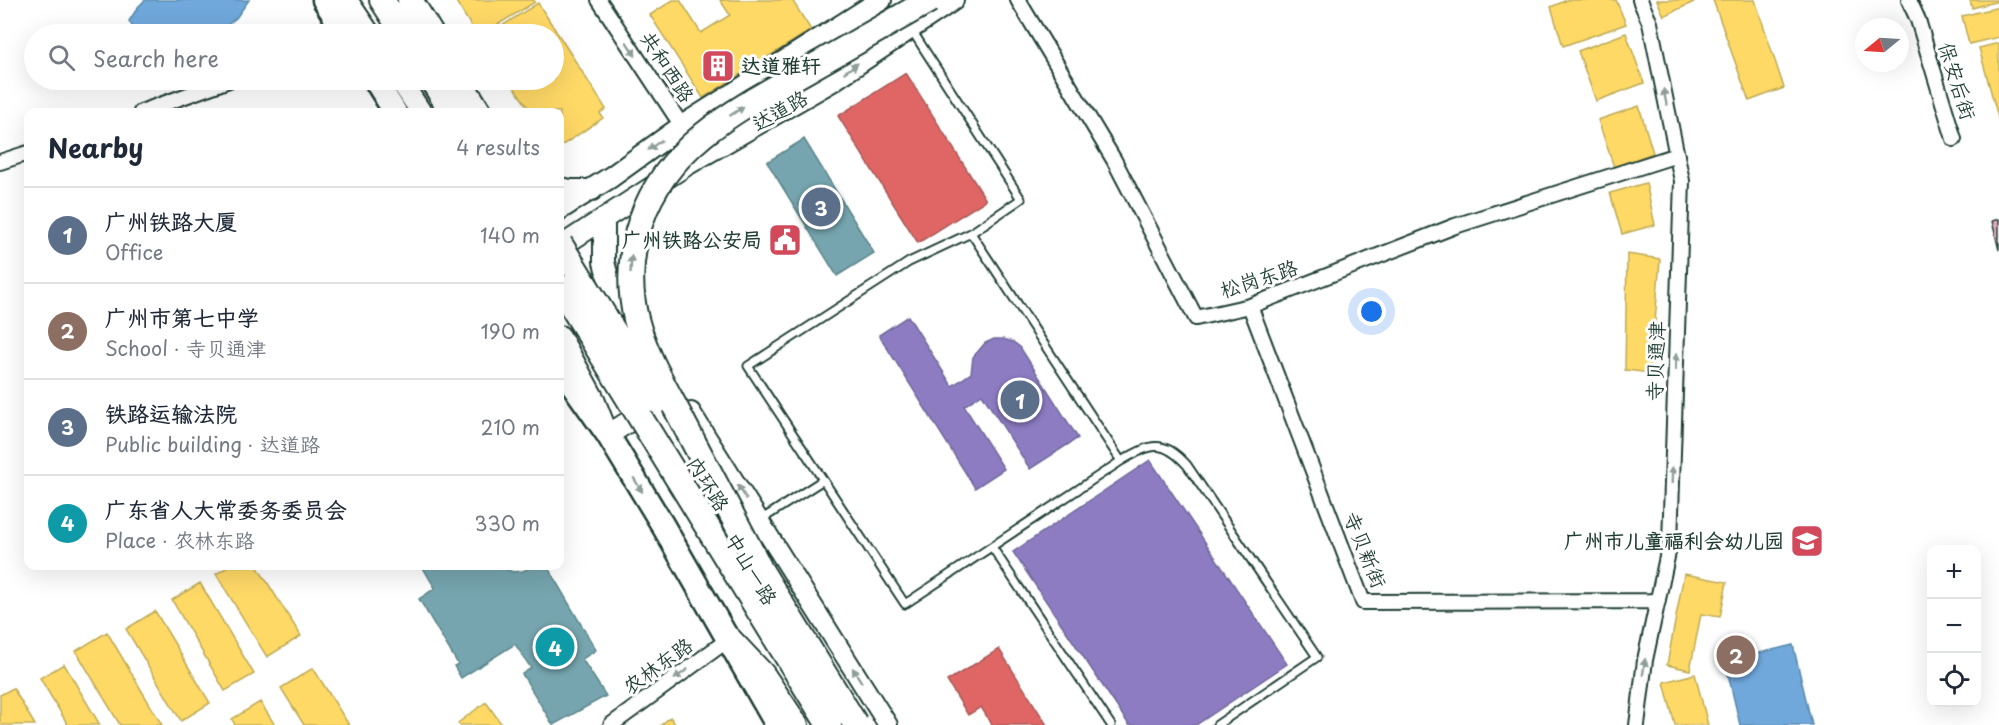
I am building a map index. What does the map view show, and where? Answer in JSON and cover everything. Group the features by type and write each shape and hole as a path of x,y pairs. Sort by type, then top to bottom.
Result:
{"highway":[{"path":"382,0 398,24"},
{"path":"410,0 425,24"},
{"path":"759,567 660,378 644,342 632,297 632,255 636,235 646,206 658,184 674,162 696,140 751,102 930,0"},
{"path":"438,90 450,108"},
{"path":"465,90 476,108"},
{"name":"内环路","path":"564,251 856,725"},
{"name":"内环路","path":"564,293 829,725"},
{"path":"729,639 762,674 796,725"}],"main road":[{"path":"324,0 340,24"},
{"path":"347,0 363,24"},
{"path":"400,0 415,24"},
{"name":"达道路","path":"564,206 682,126 881,0"},
{"name":"达道路","path":"564,243 688,164 832,81 953,0"},
{"path":"381,90 392,108"},
{"path":"407,90 418,108"},
{"path":"455,90 466,108"},
{"path":"564,189 592,189"},
{"path":"604,219 604,262 614,291 692,412 685,465"},
{"name":"中山一路","path":"564,268 847,725"},
{"path":"564,343 593,397 608,435"},
{"path":"564,373 608,435 729,639 777,725"},
{"path":"608,435 650,408"}],"street":[{"name":"共和西路","path":"599,0 682,126"},
{"name":"松岗东路","path":"1018,0 1114,160 1196,318 1250,306 1455,226 1677,154"},
{"name":"寺贝通津","path":"1637,725 1645,660 1670,543 1682,181 1650,23 1640,0"},
{"name":"保安后街","path":"1909,0 1918,20 1954,139"},
{"path":"152,108 202,90"},
{"path":"0,162 24,154"},
{"name":"寺贝新街","path":"1250,306 1363,602 1658,601"},
{"path":"692,412 888,725"},
{"path":"732,539 759,520"},
{"name":"农林东路","path":"610,725 729,639"}],"lane":[{"path":"910,28 1021,199 971,233 909,262 748,366 905,604 1121,461 1149,446 1159,445 1170,449 1187,465 1317,657 1217,725"},
{"path":"971,233 1121,461"},
{"path":"759,520 823,480"},
{"path":"992,547 1111,725"}],"building: Homes":[{"path":"455,0 534,0 535,2 499,24 470,24"},
{"name":"达道雅轩","path":"673,0 680,0 701,33 730,15 720,0 792,0 811,30 703,98 650,15"},
{"path":"1567,0 1616,0 1626,24 1563,46 1551,7"},
{"path":"1657,0 1698,0 1664,16"},
{"path":"1713,0 1755,0 1784,88 1749,101"},
{"path":"1970,0 1999,0 1999,1 1972,8"},
{"path":"538,3 551,24 505,24"},
{"path":"1999,7 1999,37 1969,44 1962,16"},
{"path":"1626,33 1644,83 1596,101 1578,51"},
{"path":"1999,43 1999,121 1979,48"},
{"path":"564,44 606,109 600,113 603,118 564,144 564,108 528,108 516,90 564,90"},
{"path":"1639,106 1653,153 1614,167 1598,120"},
{"path":"1646,183 1655,225 1622,234 1610,193"},
{"path":"1627,254 1660,259 1651,373 1625,370"},
{"path":"222,570 260,570 301,636 267,657 216,574"},
{"path":"1684,574 1727,582 1720,617 1701,614 1690,670 1667,665"},
{"path":"200,583 254,674 225,691 172,600"},
{"path":"155,611 210,703 181,721 126,629"},
{"path":"107,632 162,725 120,725 76,651"},
{"path":"64,664 100,725 68,725 40,678"},
{"path":"313,668 349,725 304,725 281,688"},
{"path":"1695,674 1708,725 1675,725 1664,682"},
{"path":"13,688 35,725 0,725 0,695"},
{"path":"260,702 275,725 235,725 232,719"},
{"path":"486,702 502,725 459,725 458,723"},
{"path":"670,717 676,725 661,725"}],"building: Shops":[{"path":"906,73 986,200 918,243 838,116"},
{"path":"999,649 1047,725 992,725 981,707 968,715 947,681"}],"building: Offices":[{"path":"908,316 952,386 971,373 973,357 985,343 994,339 1003,339 1020,347 1078,438 1030,469 982,394 964,406 1004,469 975,488 879,335"},
{"path":"1150,460 1287,664 1196,725 1129,725 1013,552"}],"building: Schools":[{"path":"145,0 249,0 236,18 228,24 131,24 129,21"},
{"path":"1793,645 1812,725 1740,725 1725,661"}],"building: Public":[{"path":"804,139 874,253 837,276 767,162"},
{"path":"424,570 508,570 513,572 549,570 596,650 582,659 606,696 553,725 522,674 531,668 515,644 461,678 454,666 458,664 419,599 435,588"}],"building: Other":[{"path":"1999,219 1999,250 1992,221"}],"place":[{"name":"达道雅轩","path":"718,66"},
{"name":"铁路运输法院","path":"821,207"},
{"name":"广州铁路公安局","path":"785,240"},
{"name":"广州铁路大厦","path":"1020,400"},
{"name":"广州市儿童福利会幼儿园","path":"1807,541"},
{"name":"广东省人大常委务委员会","path":"555,647"},
{"name":"广州市第七中学","path":"1736,655"}]}
